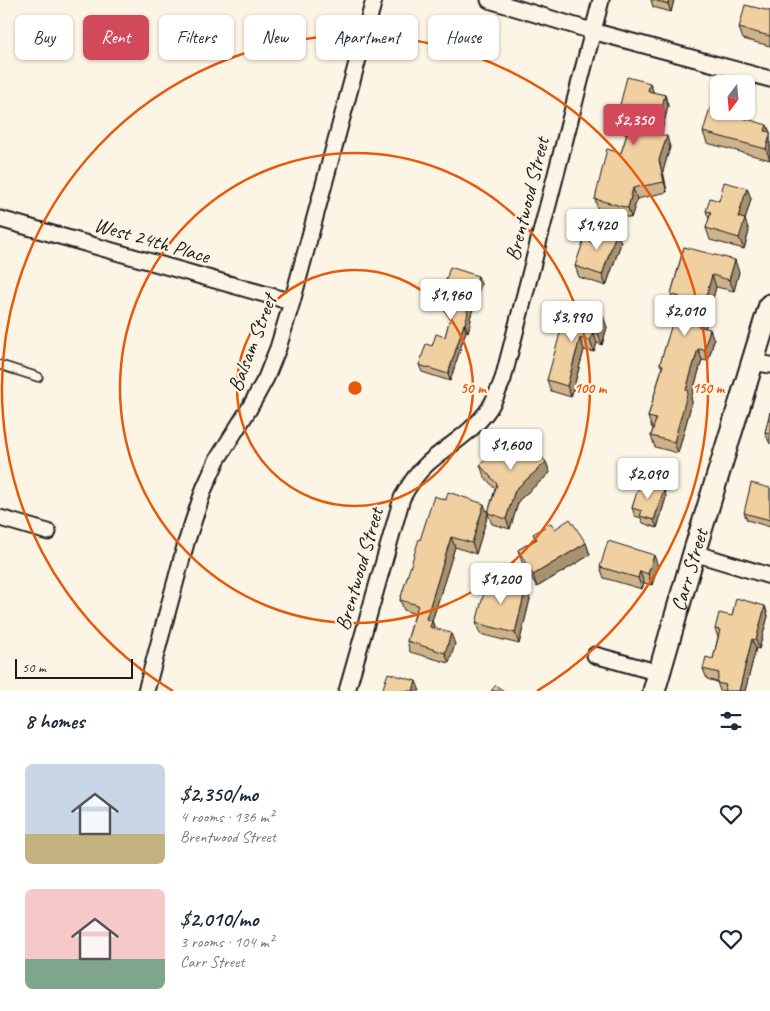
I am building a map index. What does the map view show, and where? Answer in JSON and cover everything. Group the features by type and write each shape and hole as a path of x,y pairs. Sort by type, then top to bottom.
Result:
{"street":[{"name":"Balsam Street","path":"146,691 186,543 204,489 217,460 266,378 278,348 374,0"},
{"path":"489,0 592,31 770,79"},
{"name":"Brentwood Street","path":"347,691 402,498 414,476 466,434 485,414 493,403 503,378 601,0"},
{"name":"West 24th Place","path":"0,218 292,302"},
{"name":"Carr Street","path":"657,682 694,553 762,364 769,316"},
{"path":"0,518 48,532"},
{"path":"694,553 770,576"},
{"path":"595,655 657,682"}],"lane":[{"path":"0,365 38,377"}],"building":[{"path":"654,0 669,0 668,4"},
{"path":"745,5 770,11 770,36 739,28"},
{"path":"627,77 650,83 648,91 665,95 655,133 667,136 659,160 664,182 633,188 628,208 595,199 607,149 621,153 630,125 616,121"},
{"path":"710,108 710,120 750,120 767,125 765,131 770,132 770,135 766,149 703,132"},
{"path":"724,182 747,188 738,217 745,219 739,238 706,228 711,212 706,211 710,198 719,201"},
{"path":"599,225 617,231 602,275 575,266 584,239 593,243"},
{"path":"684,247 735,260 729,280 712,275 698,326 710,329 704,350 698,349 674,442 651,436 656,419 648,417 663,365 660,364 680,297 671,294"},
{"path":"450,267 478,276 465,324 448,374 419,365 426,344 432,346 436,334 445,337 453,306 450,306 452,297 442,294"},
{"path":"575,308 603,316 598,333 593,332 590,341 580,338 567,386 547,380 564,319 571,321"},
{"path":"770,412 770,434 765,433"},
{"path":"520,431 546,462 515,490 506,519 488,513 497,484 480,465"},
{"path":"630,465 649,471 645,483 627,477"},
{"path":"640,482 664,489 654,520 640,516 642,511 632,508"},
{"path":"751,483 770,488 770,520 744,513"},
{"path":"448,492 484,504 472,543 451,537 426,619 432,621 430,627 451,633 445,653 407,641 418,605 400,600 434,496 446,500"},
{"path":"570,519 586,543 533,575 518,550 537,539 533,534 551,523 555,529"},
{"path":"608,541 654,555 648,574 640,571 638,578 600,567"},
{"path":"488,577 526,587 515,633 476,623"},
{"path":"736,598 765,606 756,640 752,639 739,691 724,691 726,685 717,683 719,673 703,669 706,657 713,659 720,630 715,629 719,613 732,616"},
{"path":"388,673 416,681 413,691 382,691"},
{"path":"496,685 503,691 491,691"}]}
